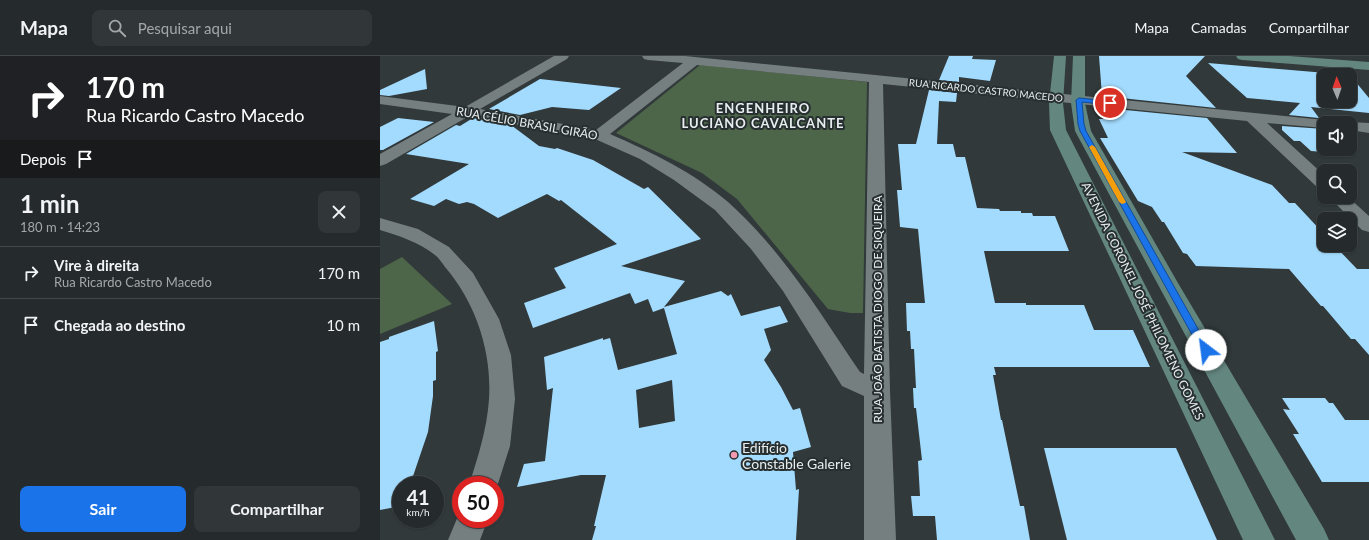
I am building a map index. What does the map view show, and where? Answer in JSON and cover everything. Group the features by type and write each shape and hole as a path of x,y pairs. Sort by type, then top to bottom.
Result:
{"main road":[{"name":"AVENIDA CORONEL JOSÉ PHILOMENO GOMES","path":"1060,56 1057,98 1058,130 1260,540"},
{"name":"AVENIDA CORONEL JOSÉ PHILOMENO GOMES","path":"1080,56 1079,100 1081,124 1167,283 1313,540"},
{"path":"1242,56 1283,58 1369,66"},
{"path":"1343,56 1369,58"},
{"path":"1071,154 1096,154"},
{"path":"1134,282 1167,283"}],"street":[{"path":"380,161 563,56"},
{"name":"RUA RICARDO CASTRO MACEDO","path":"648,56 1317,123"},
{"path":"599,135 694,61"},
{"name":"RUA JOÃO BATISTA DIOGO DE SIQUEIRA","path":"876,79 877,391 880,540"},
{"name":"RUA CÉLIO BRASIL GIRÃO","path":"380,100 466,111 599,135 646,156 680,176 721,206 758,245 791,286 851,379 877,391"},
{"path":"1252,117 1317,177"},
{"path":"1357,127 1369,128"},
{"path":"1345,204 1369,226"},
{"path":"380,224 411,233 442,251 466,278 488,319 499,355 502,400 496,446 487,476"},
{"path":"464,540 469,528"}],"green space":[{"path":"700,65 867,82 863,313 850,313 828,309 737,199 702,173 616,133"},
{"path":"402,257 452,304 380,334 380,269"}],"building":[{"path":"949,56 973,56 972,59 996,60 990,81 959,77 959,82 939,80"},
{"path":"1099,56 1205,56 1186,76 1216,108 1102,96"},
{"path":"1208,63 1317,72 1317,108 1311,107 1318,116 1317,118 1289,115 1300,103 1247,98"},
{"path":"425,69 427,89 389,96 380,95 380,90"},
{"path":"540,79 621,88 589,110 552,107 520,115 489,109"},
{"path":"1357,83 1369,98 1369,113 1321,108 1357,108"},
{"path":"929,90 957,93 956,102 939,101 937,144 953,144 956,157 965,157 977,208 999,209 1000,211 1021,211 1021,213 1032,213 1033,216 1055,216 1069,251 984,251 995,303 1026,303 1026,305 1084,305 1094,330 1133,330 1150,367 994,367 996,375 993,375 1001,420 1020,506 1024,506 1030,540 937,540 935,516 913,516 911,496 920,496 918,461 922,460 916,408 914,408 913,388 916,388 914,349 911,349 910,331 907,331 906,303 925,303 918,229 900,227 897,190 902,190 898,144 916,144"},
{"path":"1105,108 1207,118 1237,153 1182,152 1272,185 1289,203 1295,203 1317,227 1317,252 1341,252 1357,269 1369,269 1369,355 1355,339 1351,339 1289,269 1196,266 1187,254 1183,253 1164,222 1162,222 1152,207 1138,201 1100,138 1108,138 1099,119 1112,119"},
{"path":"398,118 434,122 383,150 380,150 380,127"},
{"path":"473,118 511,125 539,146 555,149 557,148 593,160 644,189 648,187 701,239 621,266 685,281 664,307 721,291 728,296 731,294 741,316 780,306 788,322 764,329 771,350 764,360 793,410 800,408 811,447 793,452 796,490 799,489 796,540 592,540 606,475 581,475 517,487 524,464 545,461 553,388 547,390 544,357 603,338 603,340 610,338 618,370 677,354 664,308 653,312 648,299 635,304 630,293 533,328 524,303 566,288 554,268 617,244 561,200 559,201 547,194 498,218 474,204 467,202 459,204 446,199 434,206 410,199 469,164 406,154 456,125 460,126","holes":["672,380 675,421 639,428 636,390"]},
{"path":"1282,126 1317,128 1317,151 1311,151 1300,141 1294,141 1282,130"},
{"path":"434,321 438,351 436,352 436,380 433,381 433,396 428,432 413,476 392,476 392,508 380,510 380,342 389,339 389,337"},
{"path":"1282,398 1325,398 1329,403 1333,403 1345,420 1369,420 1369,482 1322,482 1293,434 1299,434 1283,409 1290,410"},
{"path":"1044,448 1176,448 1217,540 1067,540"}],"slow traffic":[{"path":"1092,147 1122,202"}],"place":[{"name":"Edifício Constable Galerie","path":"734,455"}],"district":[{"name":"ENGENHEIRO LUCIANO CAVALCANTE","path":"763,116"}],"route":[{"path":"1110,103 1079,100 1083,131 1206,350"}]}
